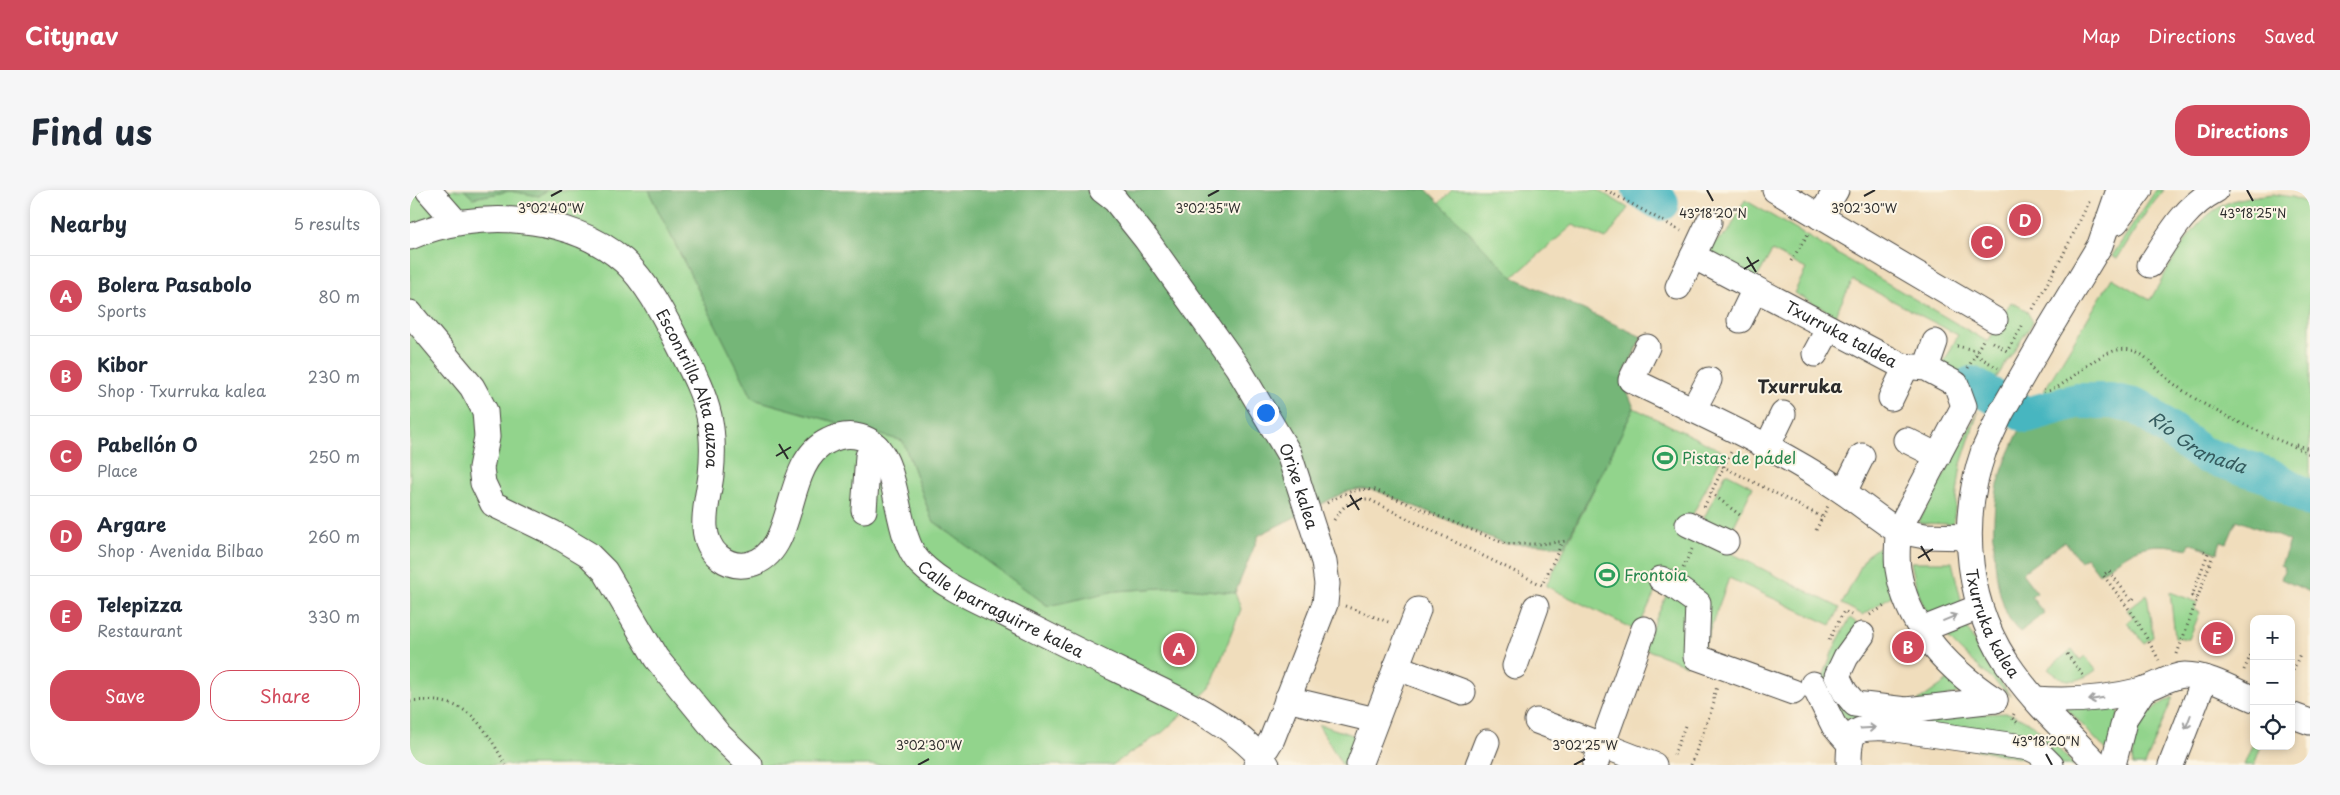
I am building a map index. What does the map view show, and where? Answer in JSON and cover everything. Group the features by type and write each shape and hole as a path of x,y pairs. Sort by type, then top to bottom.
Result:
{"street":[{"path":"428,190 456,222"},
{"name":"Orixe kalea","path":"1102,190 1114,200 1146,239 1238,368 1289,454 1319,544 1327,584 1326,599 1272,739 1261,762"},
{"path":"1775,190 1995,320"},
{"path":"1820,217 1836,190"},
{"path":"2100,245 2119,190"},
{"path":"2100,245 2140,190"},
{"path":"2150,265 2184,214 2216,190"},
{"name":"Escontrilla Alta auzoa","path":"410,237 456,222 498,219 520,221 543,224 575,233 610,251 625,262 640,280 672,331 704,396 709,416 713,455 706,510 706,534 715,553 722,560 732,564 749,564 762,559 770,553 782,532 803,467 819,445 844,436 868,440 877,447"},
{"path":"1678,287 1700,239"},
{"name":"Txurruka taldea","path":"1700,239 1755,289 1829,328 1956,384"},
{"name":"Txurruka kalea","path":"2098,765 2035,700 2013,673 1994,643 1979,607 1968,537 1970,503 1975,476 1984,450 2038,325 2100,245"},
{"path":"1740,320 1755,289"},
{"path":"410,313 472,387 485,411 487,437 481,468 483,483 493,504 553,533 588,554 621,596 656,658 719,735 750,765"},
{"path":"1815,354 1829,328"},
{"path":"1891,398 1936,342"},
{"path":"1647,347 1631,380 1766,447 1844,492 1870,514 1898,531 1925,536 1968,537"},
{"path":"1693,410 1708,380"},
{"path":"1866,626 1837,673 1841,685 1855,704 1906,710 1995,700 1958,673 1943,659 1921,630 1903,594 1898,567 1898,531 1964,406 1956,384"},
{"path":"1766,447 1783,414"},
{"path":"1906,440 1938,456"},
{"path":"864,510 868,456 877,447"},
{"name":"Calle Iparraguirre kalea","path":"877,447 890,470 902,528 908,544 921,564 954,588 1178,699 1247,742 1261,762"},
{"path":"1844,492 1862,456"},
{"path":"1695,527 1726,542"},
{"path":"1668,582 1698,603 1696,657 1724,668 1803,688 1834,726 1849,754"},
{"path":"1515,666 1536,607"},
{"path":"1921,630 1979,607"},
{"path":"1359,765 1414,620"},
{"path":"1599,752 1644,629"},
{"path":"1396,667 1463,692"},
{"path":"2035,700 2061,702 2094,700 2144,689 2169,678 2185,675 2205,678 2250,697"},
{"path":"2171,765 2205,678"},
{"path":"2113,765 2126,718 2144,689"},
{"path":"1287,699 1375,720"},
{"path":"2295,716 2310,722"},
{"path":"1537,721 1599,752 1664,761"},
{"path":"1849,754 1856,732 1860,728 1888,728 2030,748 2038,752 2051,765"},
{"path":"1478,765 1487,742"}],"path":[{"path":"1606,190 1651,216 1700,239"},
{"path":"2032,311 2062,257 2090,199"},
{"path":"1791,262 1798,247"},
{"path":"1956,384 1976,355 1984,338 2007,351 2038,325"},
{"path":"2044,391 2056,389 2085,366 2110,351 2131,350 2148,360 2159,372 2194,400 2237,423 2310,454"},
{"path":"1976,355 1998,368"},
{"path":"1668,582 1740,434"},
{"path":"2288,444 2310,449"},
{"path":"1718,464 1822,517"},
{"path":"1310,514 1345,492 1360,488 1375,490 1506,544 1538,544 1565,541 1542,585 1378,502 1358,499 1344,505 1319,544"},
{"path":"1711,493 1740,515"},
{"path":"2169,678 2208,553 2204,551"},
{"path":"2194,597 2213,555"},
{"path":"2126,605 2133,599 2109,570 2103,575 2135,617 2169,678"},
{"path":"1866,626 1903,594"},
{"path":"2187,594 2194,597"},
{"path":"1326,599 1414,620"},
{"path":"2295,666 2300,654"},
{"path":"1691,765 1714,703 1714,695 1724,668"},
{"path":"410,701 448,701 470,714 488,734 506,765"},
{"path":"1664,761 1686,723"}],"green space":[{"path":"410,190 464,190 473,198 510,191 539,196 547,190 648,190 753,399 903,441 932,520 1048,606 1055,602 1115,591 1177,587 1235,593 1241,609 1210,688 1163,732 1112,765 410,765"},
{"path":"464,190 547,190 539,196 510,191 473,198"},
{"path":"648,190 1427,190 1513,277 1642,337 1622,378 1634,408 1564,547 1538,544 1506,544 1375,490 1360,489 1345,492 1259,535 1235,593 1177,587 1115,591 1048,606 932,520 903,441 753,399"},
{"path":"1452,190 1598,190 1628,208 1606,239 1573,225 1513,277 1430,212"},
{"path":"2156,190 2164,190 2147,211 2117,259 2112,256"},
{"path":"2273,194 2292,197 2310,204 2310,492 2271,469 2204,448 2140,402 2112,395 2073,396 2036,404 2112,278 2150,300 2173,259 2202,221 2214,211 2232,201"},
{"path":"1745,200 1988,342 2011,302 2026,310 2033,322 1993,383 1967,370 1960,381 1940,370 1958,335 1853,280 1835,315 1794,293 1806,269 1772,251 1752,287 1703,261 1710,245 1728,233"},
{"path":"2076,401 2111,401 2139,407 2202,454 2270,476 2310,499 2310,592 2281,579 2285,567 2281,565 2290,541 2237,520 2227,543 2221,541 2217,553 2190,543 2188,549 2173,546 2150,546 2131,552 2099,574 2086,557 2080,561 2065,541 2022,573 2037,593 2031,597 2044,613 2020,632 2010,621 2003,605 1998,585 1995,563 1994,519 1998,485 2007,458 2027,415"},
{"path":"1634,408 1724,452 1688,524 1723,549 1840,608 1831,625 1729,578 1701,654 1686,665 1643,648 1667,594 1661,579 1637,631 1546,586"},
{"path":"1978,412 1961,464 1953,524 1918,523"},
{"path":"1726,473 1753,487 1729,536 1702,522"},
{"path":"1884,543 1893,548 1897,592 1863,615 1842,604 1866,556"},
{"path":"1911,562 1952,562 1968,629 1980,654 2011,696 1961,651 1937,625 1921,600 1916,587"},
{"path":"2170,592 2197,602 2194,609 2200,612 2189,639 2175,637"},
{"path":"2147,594 2153,637 2144,643 2127,622 2133,617 2127,610"},
{"path":"1850,618 1862,627 1832,676 1852,708 1912,716 2008,713 2018,716 2036,728 2074,765 2057,765 1860,728 1840,714 1821,683 1833,650"},
{"path":"2072,649 2080,660 2085,656 2096,670 2077,680 2066,680 2048,669"},
{"path":"1958,673 1975,687 1906,710"},
{"path":"2120,694 2114,759 2061,702"},
{"path":"2173,697 2145,765 2133,765 2133,743 2141,724 2154,709"},
{"path":"1318,724 1359,737 1350,765 1342,765"},
{"path":"2250,750 2260,750 2254,765 2244,765"}],"waterway":[{"name":"Río Granada","path":"1640,190 1661,203"},
{"name":"Río Granada","path":"1971,384 2027,415 2076,401 2111,401 2139,407 2202,454 2270,476 2310,499"}],"place":[{"name":"Argare","path":"2025,220"},
{"name":"Pabellón O","path":"1987,242"},
{"name":"Pistas de pádel","path":"1665,458"},
{"name":"Frontoia","path":"1607,575"},
{"name":"Telepizza","path":"2217,638"},
{"name":"Kibor","path":"1908,647"},
{"name":"Bolera Pasabolo","path":"1179,649"}],"district":[{"name":"Txurruka","path":"1800,387"}]}
